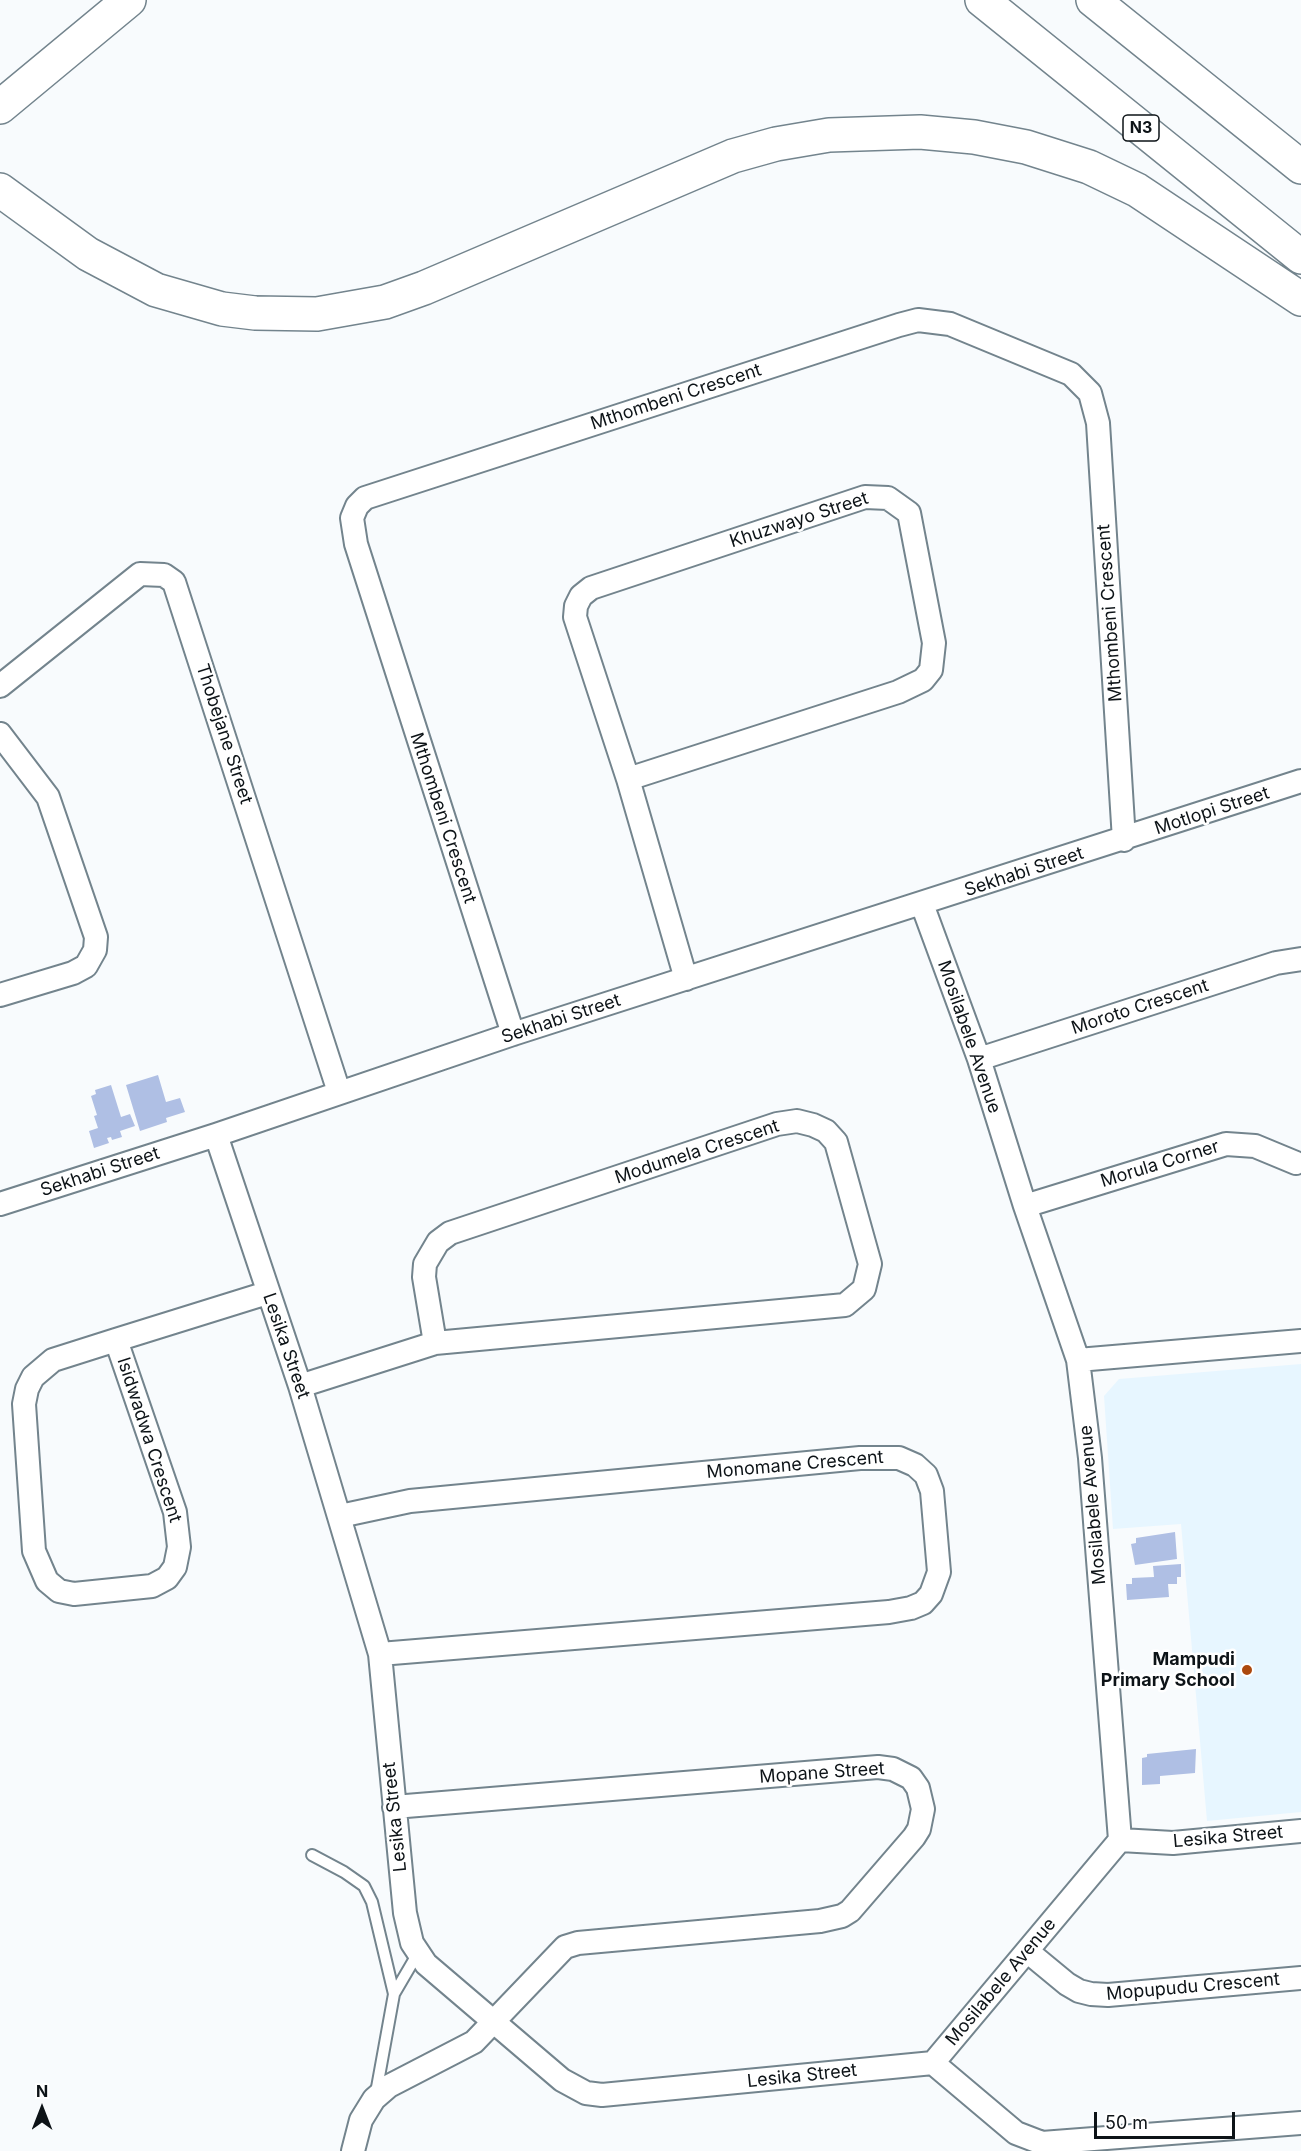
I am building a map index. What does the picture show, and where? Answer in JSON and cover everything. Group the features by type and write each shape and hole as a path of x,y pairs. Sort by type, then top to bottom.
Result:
{"main road":[{"path":"0,107 129,0"},
{"name":"N3","path":"982,0 1301,257"},
{"path":"1093,0 1301,167"},
{"path":"0,190 88,254 156,290 222,309 255,313 317,315 385,302 424,288 733,156 776,144 829,135 920,132 974,137 1026,147 1089,167 1137,190 1206,233 1301,299"}],"street":[{"name":"Mthombeni Crescent","path":"513,1034 356,544 352,518 357,506 365,498 899,325 918,320 950,324 1071,374 1090,393 1098,423 1124,840"},
{"name":"Khuzwayo Street","path":"628,779 898,692 923,680 931,670 934,643 909,513 888,498 865,497 591,588 581,596 575,617 628,779 686,979"},
{"name":"Thobejane Street","path":"0,686 140,574 164,575 174,582 339,1092"},
{"path":"0,734 48,797 96,937 95,950 86,966 74,973 0,995"},
{"name":"Motlopi Street","path":"1124,840 1301,781"},
{"name":"Sekhabi Street","path":"0,1204 216,1135 513,1034 1124,840"},
{"name":"Mosilabele Avenue","path":"922,904 979,1059 1025,1206 1078,1360 1090,1458 1120,1840 933,2063"},
{"name":"Moroto Crescent","path":"979,1059 1276,963 1301,959"},
{"name":"Modumela Crescent","path":"300,1386 435,1343 845,1305 864,1289 869,1279 870,1264 836,1142 826,1131 813,1125 797,1121 777,1124 450,1233 438,1242 424,1264 435,1343"},
{"name":"Lesika Street","path":"216,1135 300,1386 380,1654 405,1913 410,1937 426,1964 562,2080 586,2093 602,2095 933,2063"},
{"name":"Morula Corner","path":"1025,1206 1226,1144 1255,1146 1296,1163"},
{"name":"Isidwadwa Crescent","path":"116,1340 175,1512 179,1547 175,1567 166,1578 152,1586 74,1594 59,1591 46,1581 34,1551 24,1404 27,1389 33,1377 52,1360 116,1340 267,1293"},
{"path":"1078,1360 1301,1341"},
{"name":"Monomane Crescent","path":"340,1516 410,1501 860,1458 899,1458 915,1464 926,1474 932,1491 939,1572 931,1594 923,1603 911,1608 877,1613 380,1654"},
{"name":"Mopane Street","path":"375,2099 389,2086 474,2042 565,1947 578,1943 820,1921 842,1916 849,1911 919,1829 923,1809 918,1788 902,1772 878,1767 394,1807"},
{"name":"Lesika Street","path":"1120,1840 1173,1842 1301,1832"},
{"name":"Mopupudu Crescent","path":"1027,1952 1067,1984 1079,1991 1091,1994 1108,1995 1301,1978"},
{"path":"933,2063 1016,2133 1042,2143 1301,2123"},
{"path":"353,2151 361,2120 375,2099"}],"lane":[{"path":"312,1855 345,1872 364,1886 372,1902 394,1994"},
{"path":"375,2099 394,1994 418,1953"}],"shaded area":[{"name":"Mampudi Primary School","path":"1301,1364 1301,1812 1207,1821 1181,1524 1113,1529 1104,1396 1119,1379"}],"building":[{"path":"158,1075 166,1102 180,1098 185,1112 166,1118 167,1122 140,1131 126,1085"},
{"path":"111,1085 121,1117 130,1114 135,1126 120,1131 122,1137 112,1140 111,1137 107,1138 109,1143 94,1148 89,1131 98,1128 94,1116 97,1115 91,1096 96,1094 95,1090"},
{"path":"1175,1532 1177,1559 1135,1565 1131,1544 1136,1543 1136,1538"},
{"path":"1181,1564 1181,1577 1177,1577 1177,1584 1168,1584 1169,1597 1127,1600 1126,1584 1132,1584 1132,1578 1154,1577 1153,1566"},
{"path":"1196,1749 1195,1773 1160,1776 1160,1784 1142,1785 1142,1758 1147,1757 1147,1754"}],"place":[{"name":"Mampudi Primary School","path":"1247,1670"}]}
